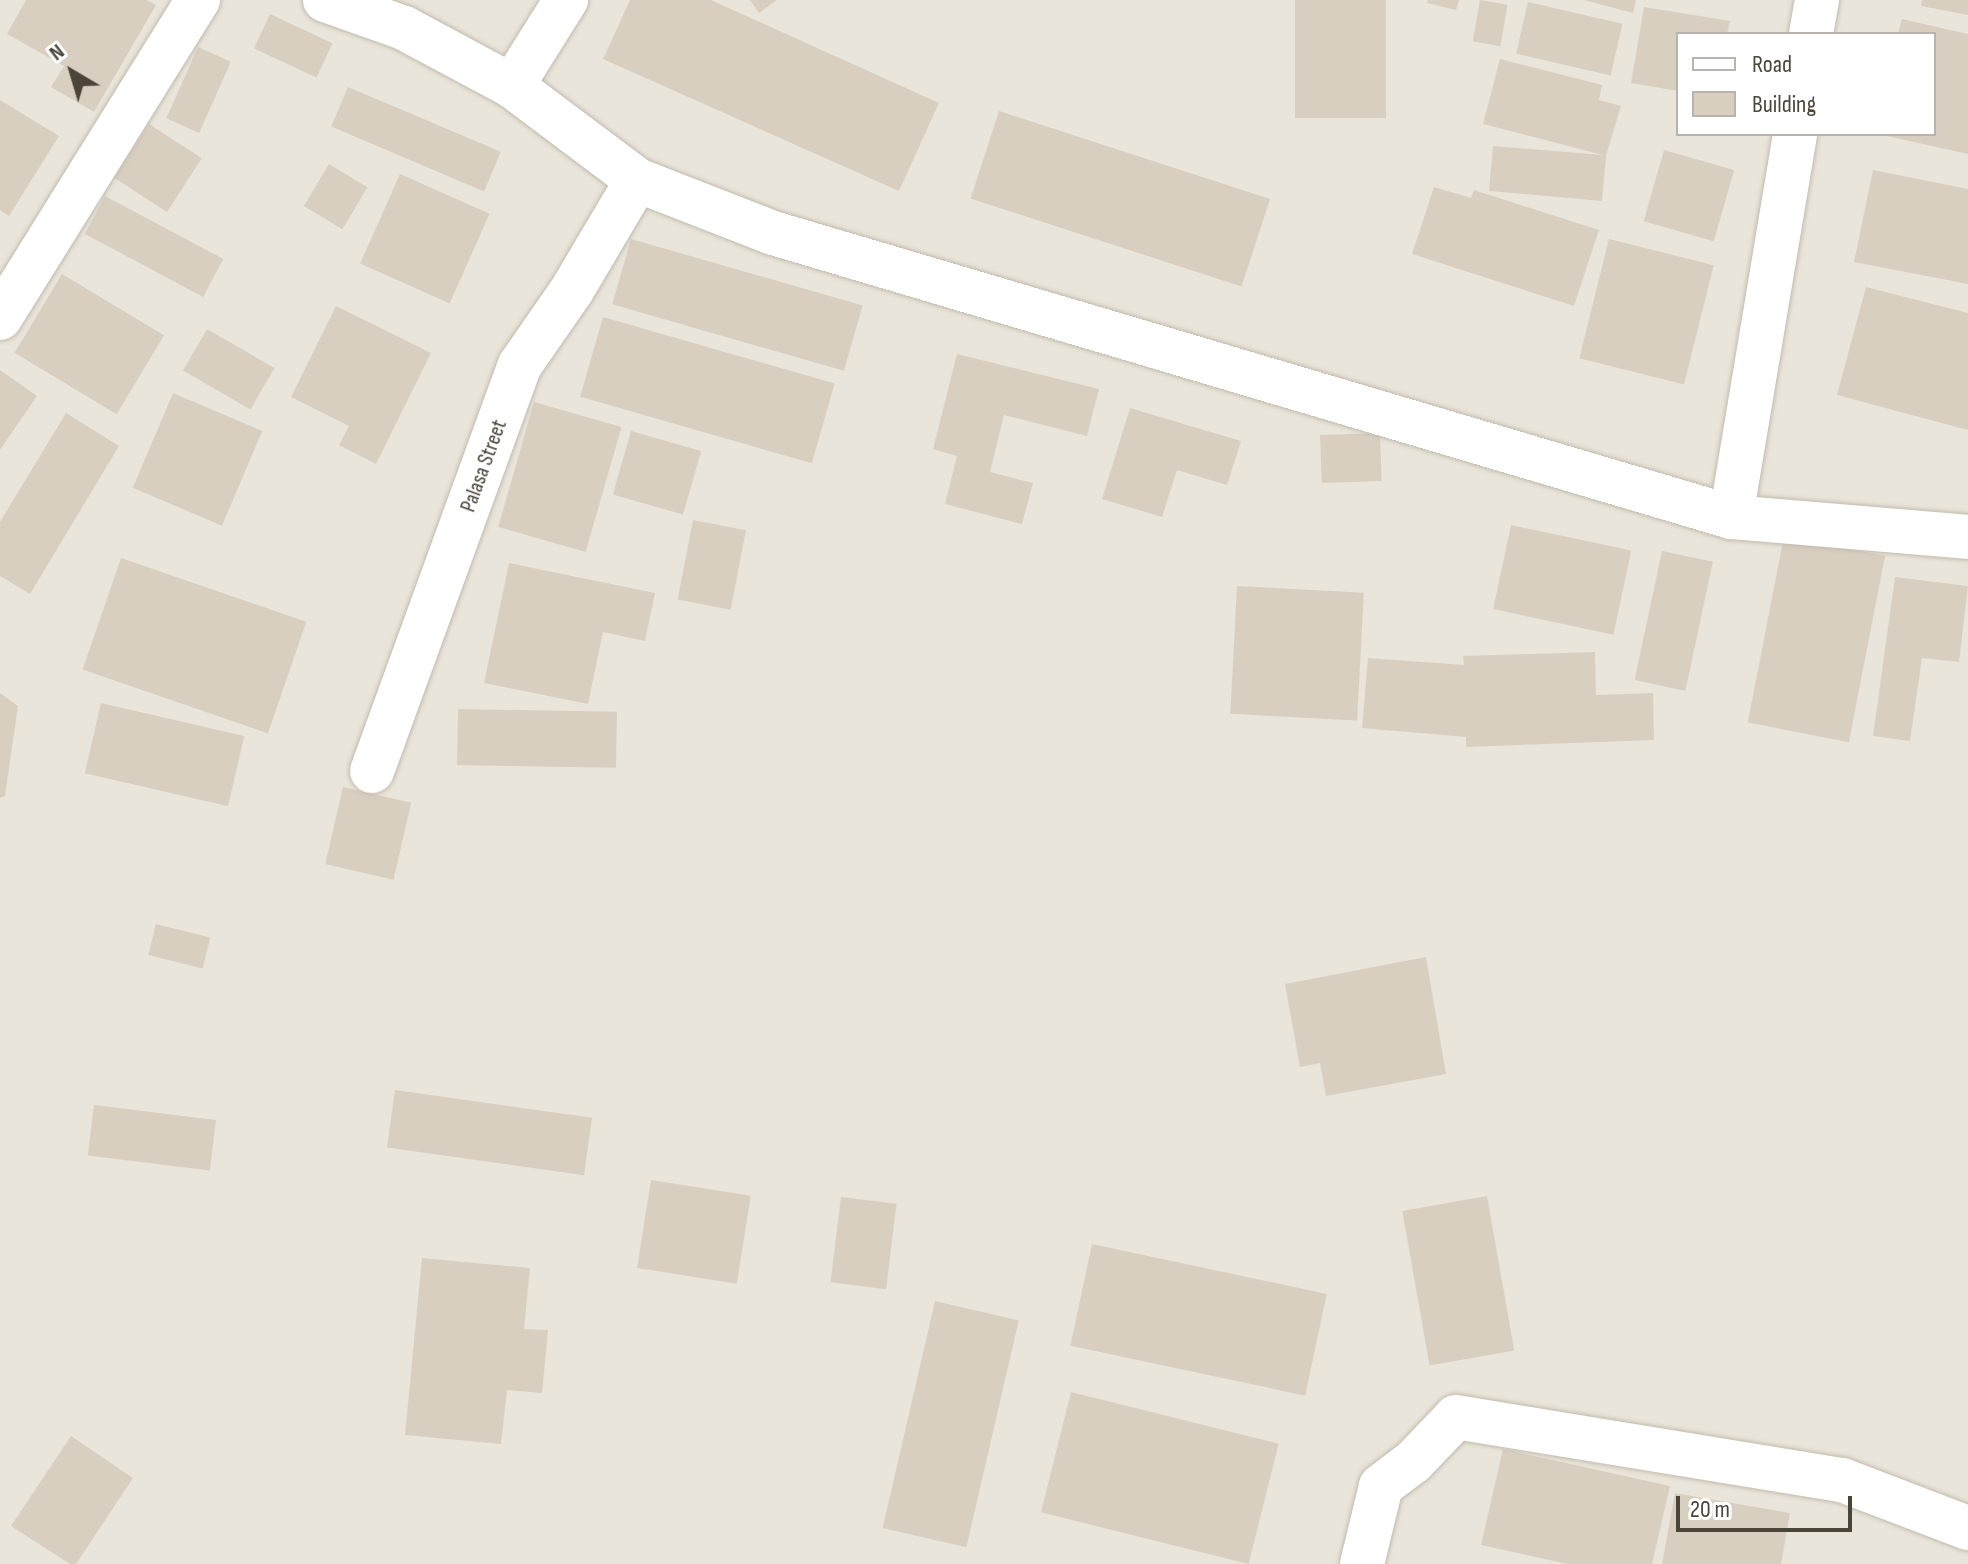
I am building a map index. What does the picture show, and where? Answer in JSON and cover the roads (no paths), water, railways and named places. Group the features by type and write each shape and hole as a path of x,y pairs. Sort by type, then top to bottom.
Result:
{"street":[{"path":"0,318 198,0"},
{"path":"325,0 404,28 512,86 637,180 773,233 1731,517 1968,537"},
{"path":"512,86 566,0"},
{"path":"1811,32 1817,0"},
{"path":"1731,517 1795,136"},
{"name":"Palasa Street","path":"372,771 520,365 572,290 637,180"},
{"path":"1362,1564 1381,1486 1413,1462 1456,1417 1842,1480 1968,1528"}]}
